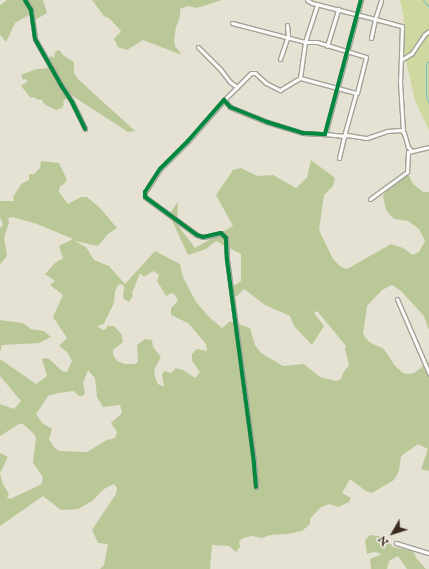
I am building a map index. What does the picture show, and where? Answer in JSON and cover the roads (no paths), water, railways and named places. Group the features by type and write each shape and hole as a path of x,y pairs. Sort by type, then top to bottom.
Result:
{"street":[{"path":"25,0 31,10 35,39 72,102 85,129"},
{"path":"307,0 317,4 402,26 400,82 403,131 408,147 411,150"},
{"path":"325,134 361,0"},
{"path":"371,38 381,1"},
{"path":"300,78 305,42 317,4"},
{"path":"327,46 338,9"},
{"path":"232,23 288,36 305,42 317,42 366,57 344,136 340,158"},
{"path":"280,59 288,36 287,25"},
{"path":"401,60 412,53 424,35 429,31"},
{"path":"198,47 220,69 230,82 237,87"},
{"path":"256,488 254,462 227,260 226,238 222,233 203,237 197,235 145,197 145,192 160,169 251,73 255,73 266,82 280,90 300,78 356,93"},
{"path":"224,100 230,108 260,120 303,133 367,138 387,131 403,131"},
{"path":"370,199 407,172 408,152 411,150 429,147"},
{"path":"397,299 429,373"},
{"path":"396,543 429,553"}],"waterway":[{"path":"423,0 429,7"},
{"path":"429,61 426,64 426,96 429,104"}]}
